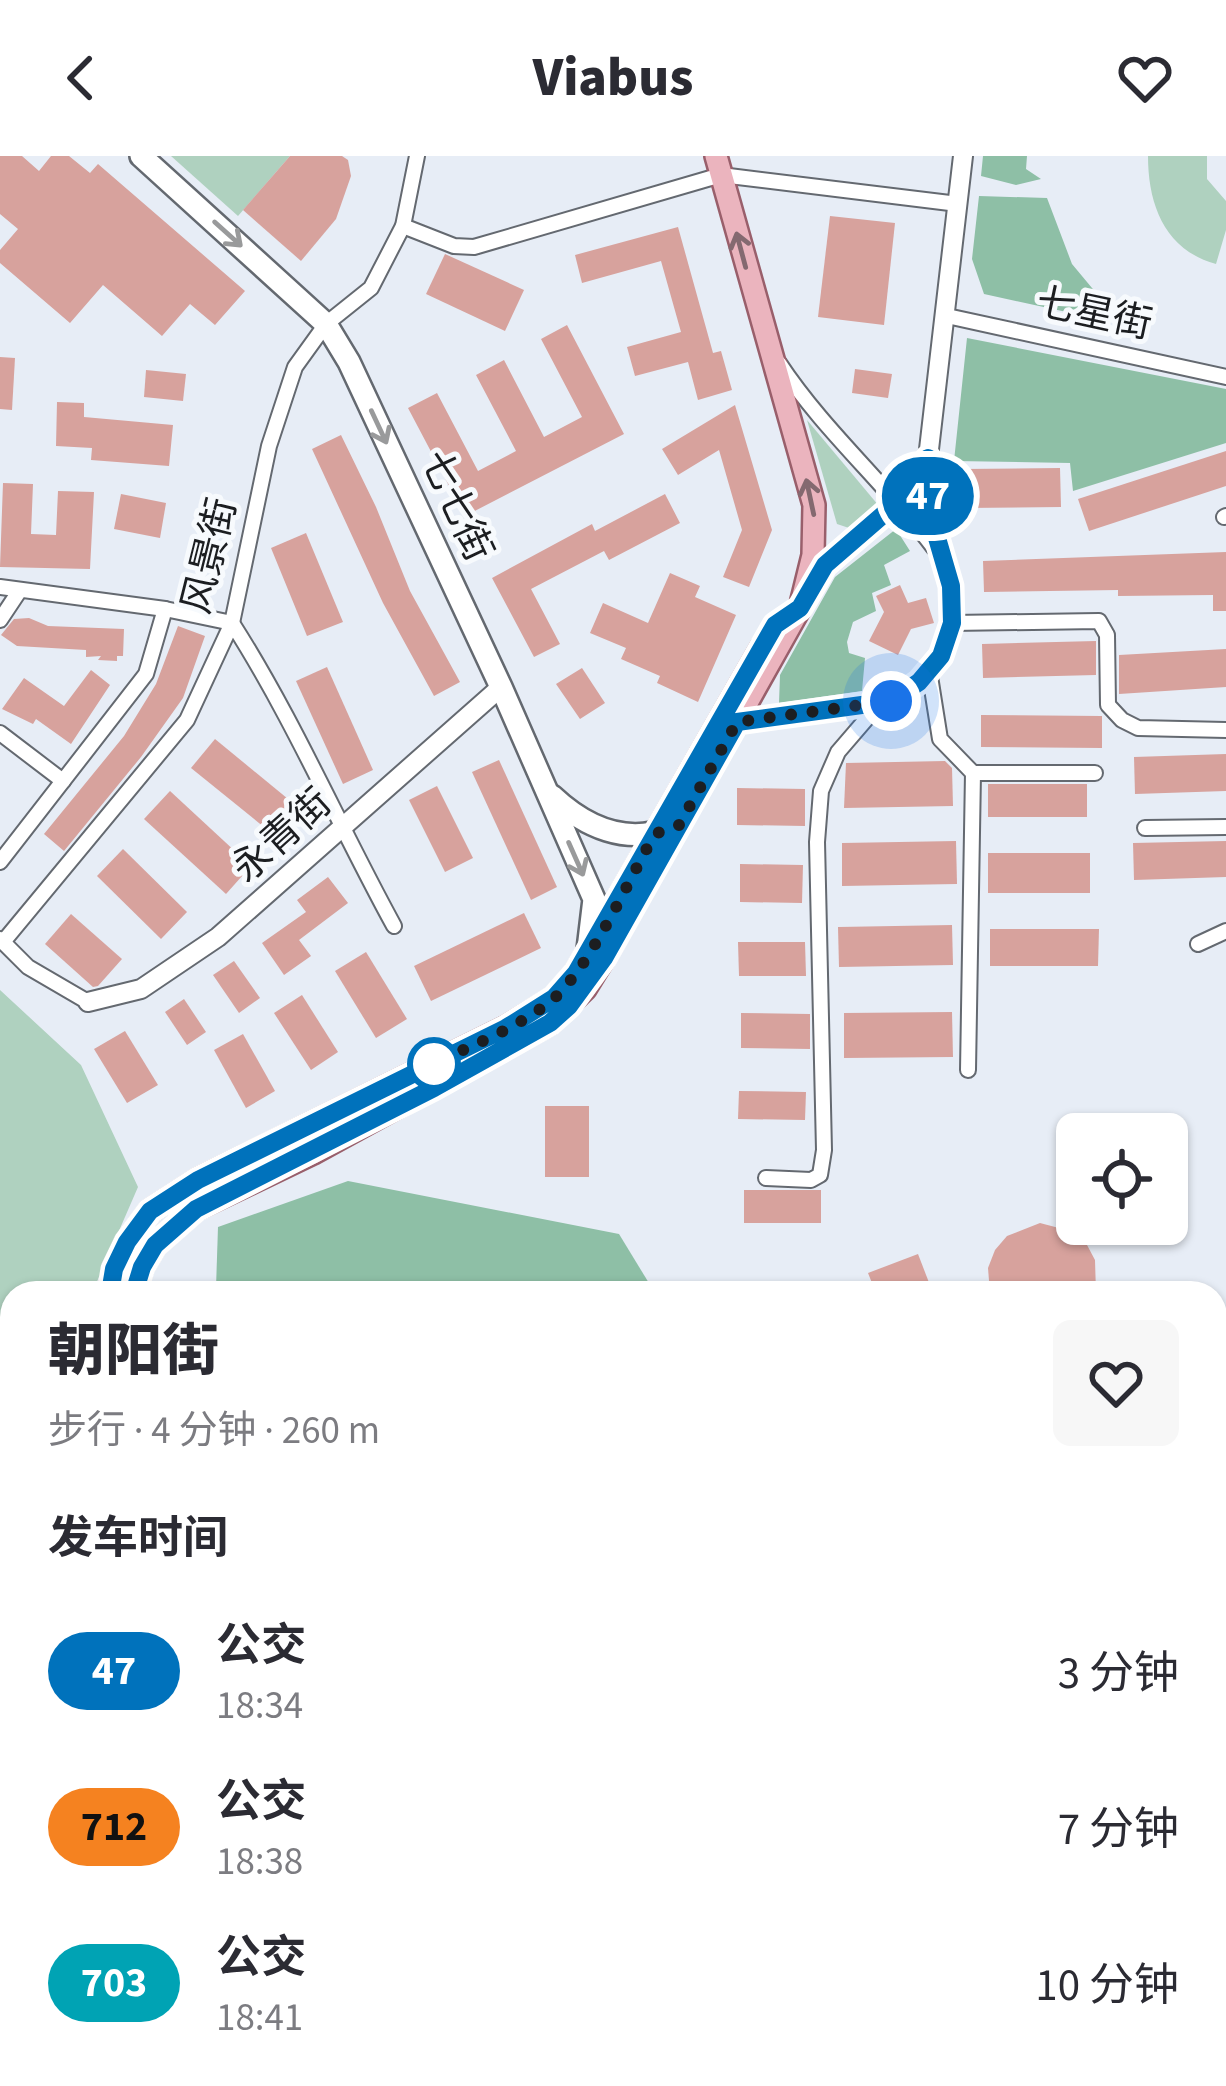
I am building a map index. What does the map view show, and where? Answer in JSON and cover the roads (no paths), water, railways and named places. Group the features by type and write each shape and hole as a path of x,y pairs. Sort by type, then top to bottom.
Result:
{"main road":[{"name":"七七街","path":"141,156 326,324 349,362 594,899 586,955"},
{"path":"138,1281 155,1245 196,1209 434,1088 550,1023 569,1006 585,989 800,608 813,555 814,505 719,166"},
{"path":"112,1281 127,1242 150,1211 198,1180 554,998 586,955 775,625 800,608"},
{"path":"547,792 601,830 655,834 679,825"}],"street":[{"name":"风景街","path":"2,941 187,720 232,623 269,446 295,367 326,324 370,288 403,226 417,156"},
{"path":"737,722 891,701 941,656 952,623 951,586 928,507 928,458 963,156"},
{"path":"403,226 454,246 474,247 719,166 958,204"},
{"name":"七星街","path":"947,316 1226,377"},
{"path":"766,344 810,410 899,501 941,556"},
{"path":"800,608 825,565 899,501 928,458"},
{"path":"0,587 166,609 232,623 276,692 340,829 394,926"},
{"path":"0,620 20,590"},
{"path":"0,862 146,674 166,609"},
{"path":"952,623 1099,621 1108,635 1108,704 1122,720 1138,728 1226,730"},
{"path":"929,670 940,739 973,773 968,1070"},
{"name":"永青街","path":"88,1002 141,989 218,937 501,687"},
{"path":"766,1178 811,1180 820,1174 824,1150 817,842 821,791 838,752 881,702"},
{"path":"0,733 63,781"},
{"path":"973,773 1095,773"},
{"path":"1145,828 1226,827"},
{"path":"1198,944 1226,931"},
{"path":"2,941 28,967 88,1002"}]}
